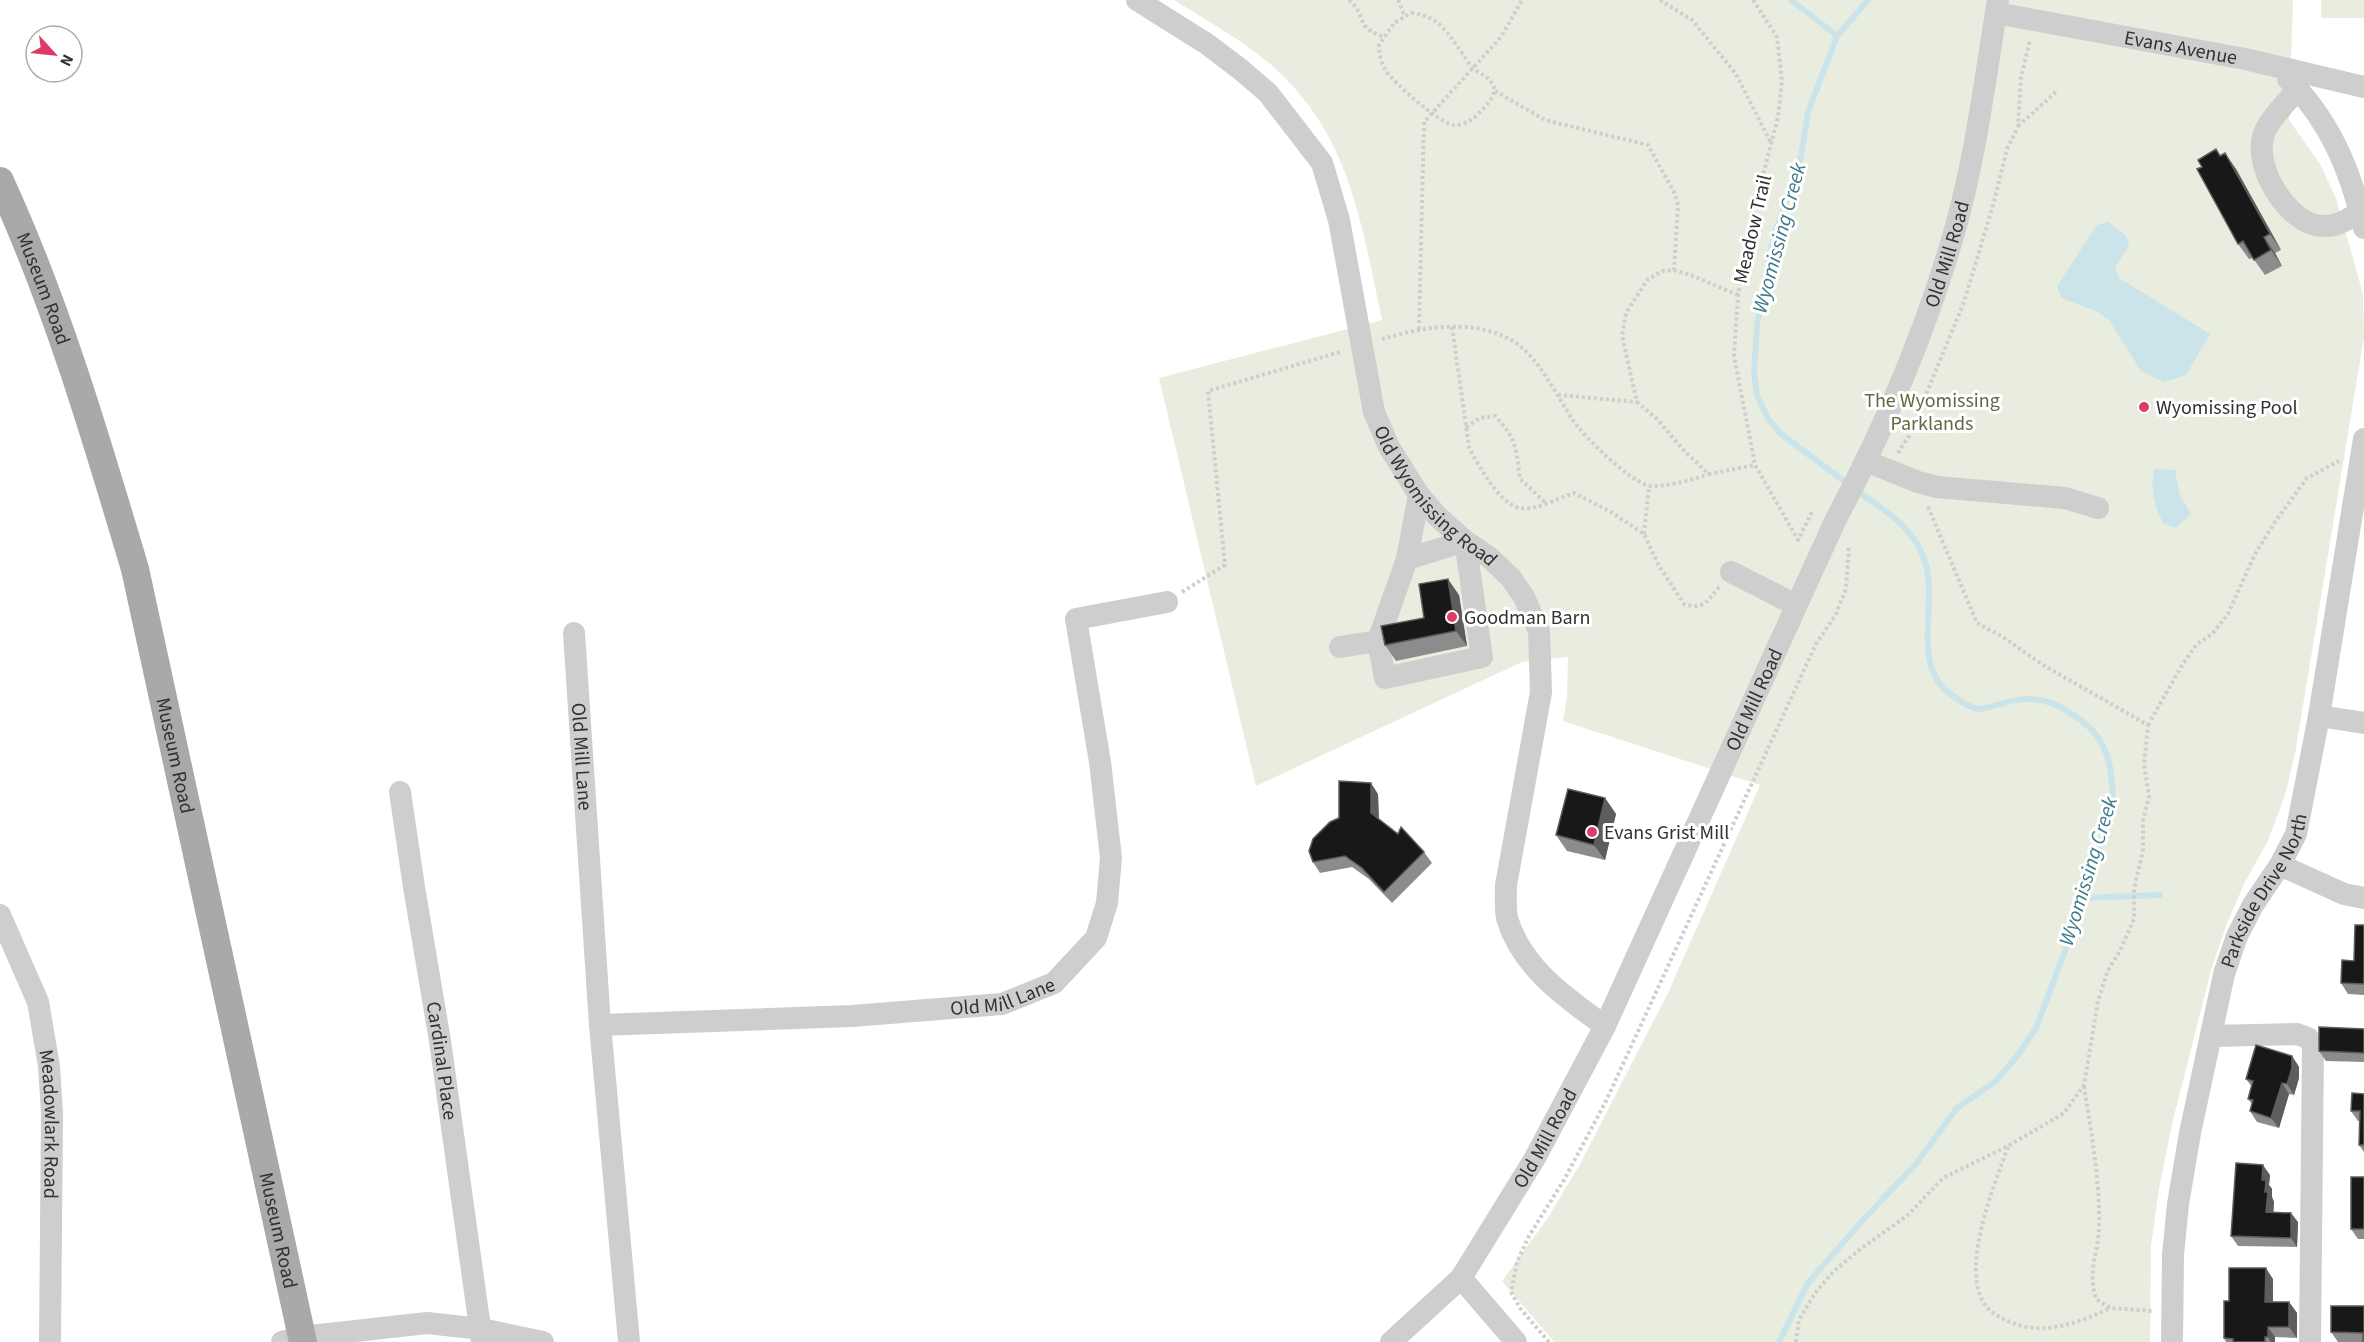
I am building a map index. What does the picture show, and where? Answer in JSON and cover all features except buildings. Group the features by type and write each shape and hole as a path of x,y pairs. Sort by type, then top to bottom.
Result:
{"main road":[{"name":"Museum Road","path":"0,181 22,229 64,346 103,462 135,569 296,1340"}],"street":[{"name":"Old Wyomissing Road","path":"1137,0 1207,44 1261,87 1298,130 1322,163 1339,220 1374,412 1401,468 1419,495 1437,516 1465,541 1490,556 1511,578 1524,597 1539,631 1541,692 1506,885 1507,917 1521,949 1538,971 1563,995 1605,1026"},
{"name":"Evans Avenue","path":"1997,6 2364,87"},
{"name":"Old Mill Road","path":"1391,1342 1461,1278 1535,1158 1605,1026 1796,605 1864,465 1920,333 1955,231 1976,137 1997,6"},
{"path":"2276,68 2298,89 2314,106 2335,141 2362,220 2322,226 2309,223 2286,206 2271,184 2262,155 2265,129 2298,89"},
{"name":"Parkside Drive North","path":"2172,1342 2178,1204 2190,1133 2224,974 2237,936 2296,834 2358,510 2360,463 2364,439"},
{"path":"1864,465 1937,487 2065,498 2098,508"},
{"path":"1407,559 1465,541 1482,657 1385,678 1378,641 1407,559 1419,495"},
{"path":"1731,572 1796,605"},
{"name":"Old Mill Lane","path":"600,1025 852,1016 1002,1004 1054,983 1096,938 1107,903 1111,858 1100,762 1076,619 1167,602"},
{"name":"Old Mill Lane","path":"574,633 600,1025 629,1342"},
{"path":"1340,647 1378,641"},
{"path":"2319,716 2364,723"},
{"name":"Cardinal Place","path":"400,792 440,1041 482,1335"},
{"path":"2280,865 2344,894 2364,898"},
{"name":"Meadowlark Road","path":"0,915 38,1002 49,1066 52,1113 50,1342"},
{"path":"2211,1036 2297,1034 2308,1038 2313,1046 2310,1342"},
{"path":"1461,1278 1516,1342"},
{"path":"296,1340 426,1323 482,1335 543,1342"}],"path":[{"path":"1349,0 1358,8 1368,31 1384,37"},
{"path":"1398,0 1405,16"},
{"path":"1419,329 1424,122 1501,37 1522,0"},
{"path":"1660,0 1692,20 1736,74 1772,143"},
{"name":"Meadow Trail","path":"1753,0 1777,38 1782,81 1772,143 1749,230 1738,295 1734,356 1755,465 1798,540 1812,512"},
{"path":"1495,91 1483,110 1465,124 1451,125 1432,112 1387,72 1378,45 1394,23 1411,13 1421,14 1438,22 1473,68 1493,84 1495,91 1545,120 1648,145 1675,194 1678,206 1674,270"},
{"path":"2018,127 2058,90"},
{"path":"1637,402 1622,336 1626,313 1648,279 1663,271 1674,270 1738,295"},
{"path":"1167,602 1225,566 1208,391 1419,329 1467,326 1492,331 1513,341 1539,367 1573,421 1591,443 1624,471 1649,486 1686,482 1709,474 1755,465"},
{"path":"1452,327 1469,447 1501,495 1518,508 1532,507 1574,493 1611,512 1644,534"},
{"path":"1558,395 1637,402 1657,419 1685,453 1709,474"},
{"path":"1466,427 1480,418 1495,416 1506,428 1516,445 1520,479 1546,503"},
{"path":"2172,1312 2110,1308 2096,1299 2092,1284 2093,1255 2099,1228 2098,1198 2096,1163 2084,1085 2098,1001 2108,970 2120,951 2134,919 2134,889 2143,850 2143,821 2149,796 2144,765 2148,725 2196,645 2213,633 2228,614 2254,556 2307,478 2338,460 2360,463"},
{"path":"1918,482 1977,623 2003,637 2043,665 2148,725"},
{"path":"1649,486 1644,534 1659,566 1684,604 1698,607 1703,605 1731,572"},
{"path":"1549,1342 1520,1308 1511,1292 1517,1262 1528,1236 1551,1203 1606,1101 1816,644 1836,614 1846,589 1850,541"},
{"path":"1796,1342 1799,1320 1815,1293 1833,1272 1908,1215 1943,1178 2008,1146 2064,1113 2084,1085"},
{"path":"2008,1146 1980,1231 1976,1271 1981,1298 1994,1316 2022,1327 2055,1327 2090,1318 2110,1308"}],"green space":[{"name":"The Wyomissing Parklands","path":"1174,0 2293,0 2289,120 2320,164 2336,198 2363,294 2364,337 2295,754 2285,795 2268,841 2245,882 2226,926 2212,967 2173,1120 2159,1189 2151,1246 2150,1342 1554,1342 1502,1281 1547,1219 1579,1166 1668,993 1760,785 1563,721 1567,696 1568,657 1522,662 1256,786 1159,378 1382,320 1367,249 1348,181 1335,149 1318,119 1296,90 1269,63 1235,38"},
{"path":"2321,0 2364,0 2364,18 2321,18"}],"water":[{"path":"2108,222 2126,235 2129,246 2115,267 2119,278 2210,334 2186,375 2164,382 2141,371 2109,320 2098,312 2061,298 2057,286 2097,225"},
{"path":"2154,469 2175,470 2180,496 2191,514 2176,528 2163,523 2157,510 2153,490"}],"waterway":[{"name":"Wyomissing Creek","path":"1791,0 1837,36"},
{"name":"Wyomissing Creek","path":"1848,484 1781,434 1768,419 1757,395 1754,372 1757,325 1765,277 1776,230 1801,157 1808,112 1837,36 1868,0"},
{"name":"Wyomissing Creek","path":"1779,1342 1808,1283 1916,1164 1957,1108 1996,1081 2018,1055 2036,1028 2073,930 2112,804 2112,785 2107,756 2099,738 2080,720 2057,706 2036,699 2017,700 1981,709 1973,708 1949,693 1937,680 1928,647 1929,591 1928,573 1923,556 1918,545 1903,526 1856,490"},
{"path":"2083,898 2160,895"}],"place":[{"name":"Wyomissing Pool","path":"2144,407"},
{"name":"Goodman Barn","path":"1452,617"},
{"name":"Evans Grist Mill","path":"1592,832"}]}
